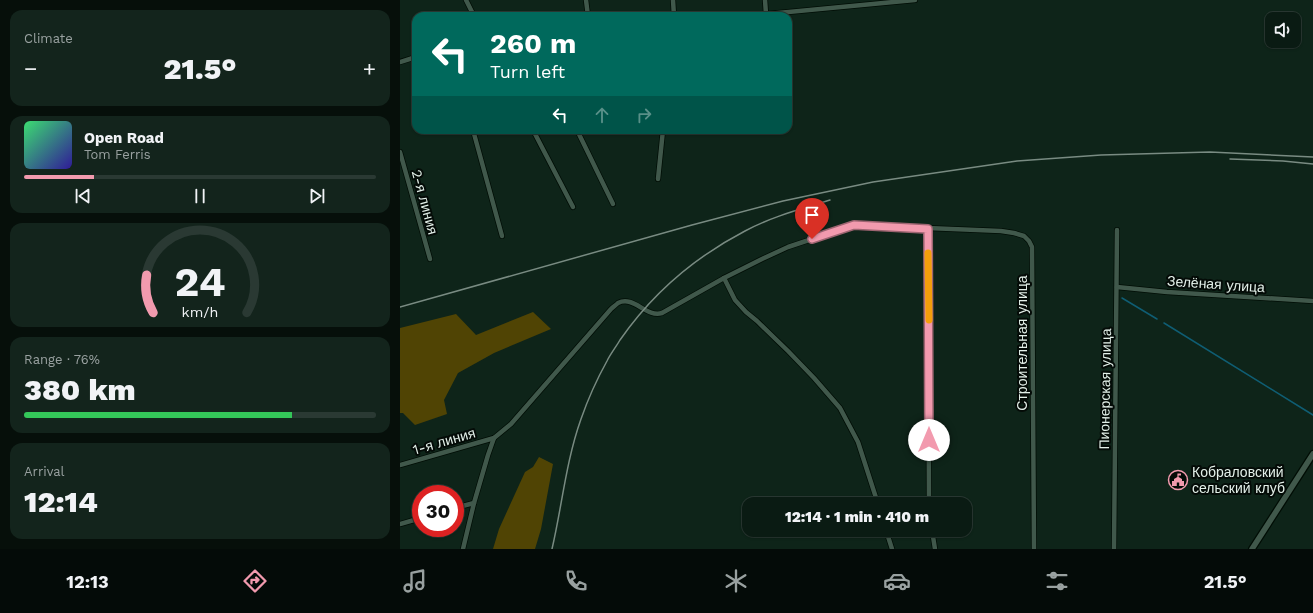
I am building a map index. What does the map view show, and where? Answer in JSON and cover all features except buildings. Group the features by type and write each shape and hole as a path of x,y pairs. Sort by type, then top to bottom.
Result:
{"street":[{"path":"466,0 472,12"},
{"path":"586,0 588,12"},
{"path":"673,0 674,12"},
{"path":"765,0 766,12"},
{"path":"852,0 853,6"},
{"path":"788,12 915,0"},
{"path":"400,62 412,58"},
{"path":"474,134 502,236"},
{"path":"535,134 573,207"},
{"path":"579,134 613,204"},
{"path":"658,179 663,134"},
{"name":"2-я линия","path":"400,152 430,258"},
{"name":"Строительная улица","path":"494,438 511,424 592,330 618,303 626,301 630,302 652,314 657,315 675,307 724,278 788,247 854,225 1001,231 1014,233 1024,236 1032,247 1034,549"},
{"path":"928,229 929,497"},
{"name":"Пионерская улица","path":"1114,549 1117,230"},
{"path":"724,278 735,300 788,351 840,408 858,442 876,497"},
{"name":"Зелёная улица","path":"1117,287 1167,292 1313,301"},
{"path":"463,549 474,503 494,438"},
{"name":"1-я линия","path":"400,466 494,438"},
{"path":"1252,549 1313,454"},
{"path":"464,506 474,503"},
{"path":"400,524 412,521"},
{"path":"888,537 892,549"},
{"path":"933,537 935,549"}],"shaded area":[{"path":"533,312 551,329 494,353 458,373 444,400 447,414 415,425 403,413 400,413 400,328 456,314 476,335"},
{"path":"539,457 553,464 541,529 535,549 493,549 499,529 525,472 533,467"}],"waterway":[{"path":"1122,298 1157,319"},
{"path":"1164,323 1313,415"}],"railway":[{"path":"400,307 692,225 783,201 873,182 1017,161 1101,155 1210,152 1313,157"},
{"path":"1230,159 1313,164"},
{"path":"552,549 568,467 581,419 596,382 610,355 633,323 660,292 676,278 727,241 765,222 830,200"}],"slow traffic":[{"path":"928,253 929,320"}],"place":[{"name":"Кобраловский сельский клуб","path":"1178,480"}],"route":[{"path":"812,239 854,225 928,229 929,440"}]}
